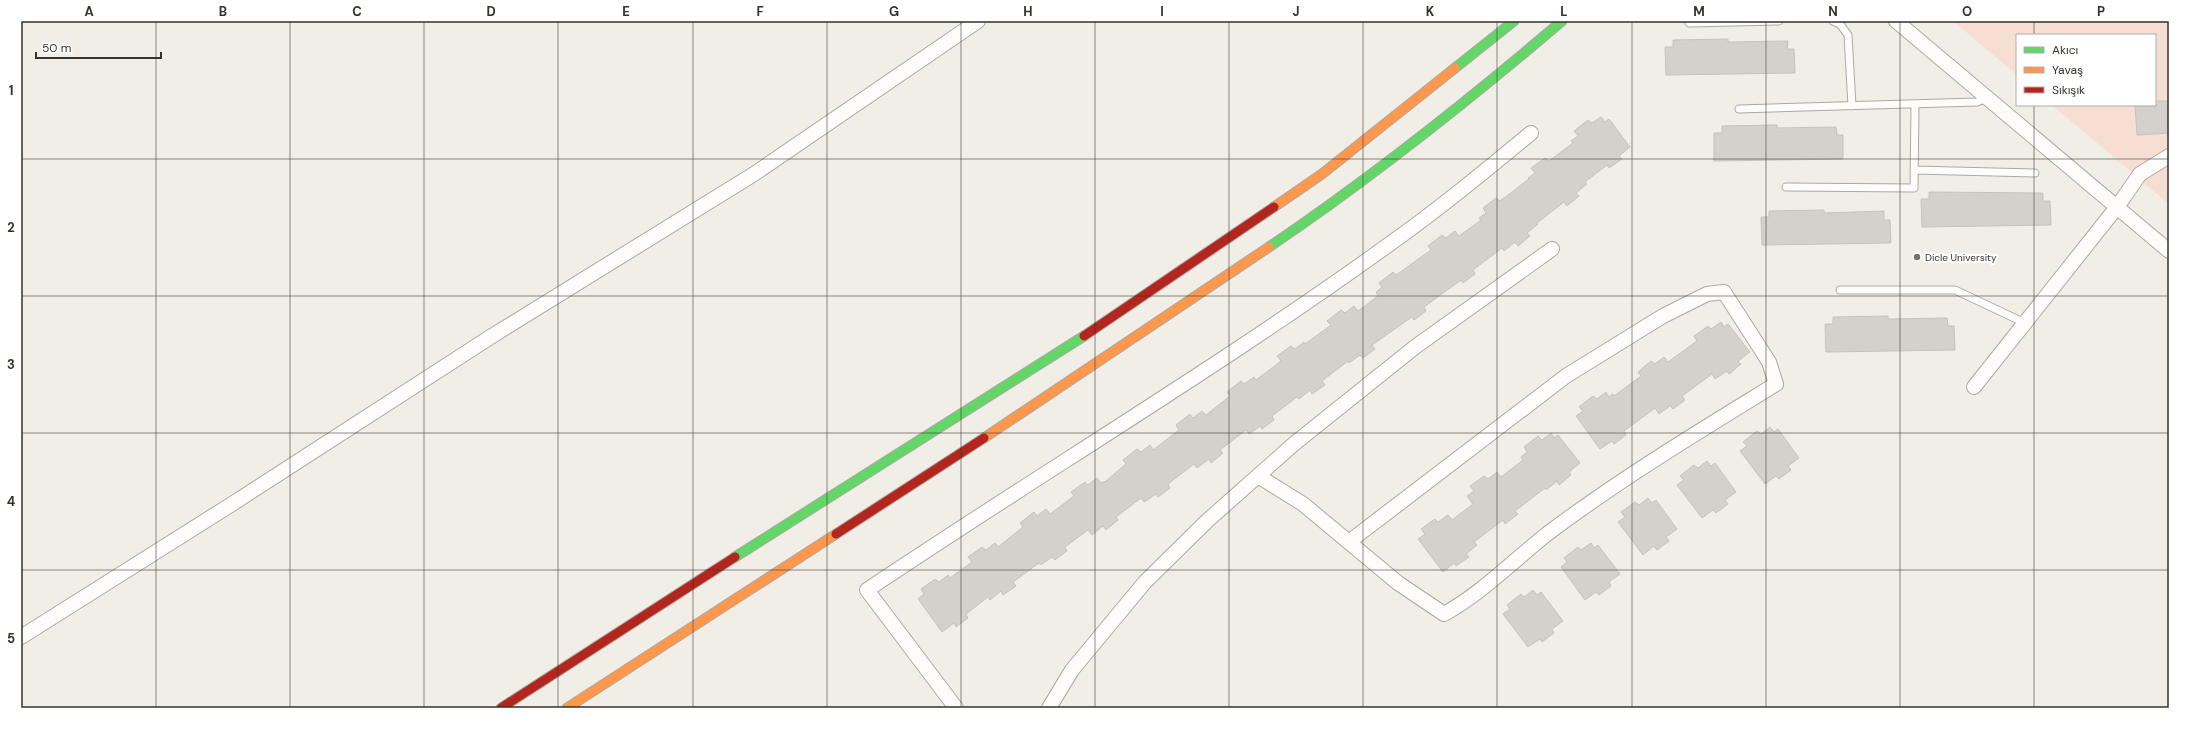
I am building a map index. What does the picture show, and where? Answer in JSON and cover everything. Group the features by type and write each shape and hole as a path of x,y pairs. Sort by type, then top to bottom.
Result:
{"street":[{"path":"21,637 232,504 492,336 754,174 978,21"},
{"path":"501,708 675,595 1094,329 1322,174 1514,21"},
{"path":"566,708 717,613 1043,400 1331,205 1497,76 1562,21"},
{"path":"1896,21 2169,251"},
{"path":"956,708 867,590 950,534 1293,312 1392,243 1531,134"},
{"path":"1974,388 2117,207 2140,174 2169,156"},
{"path":"1049,708 1072,670 1145,582 1207,521 1295,443 1416,347 1552,249"},
{"path":"1258,476 1304,504 1350,541 1398,583 1444,614 1463,603 1547,534 1642,467 1776,384 1769,362 1724,292 1708,294 1663,316 1566,376 1350,541"}],"lane":[{"path":"1689,23 1779,21"},
{"path":"1832,21 1840,24 1848,35 1852,106"},
{"path":"1739,109 1977,102 1988,98"},
{"path":"1786,187 1914,188 1915,104"},
{"path":"1914,170 2035,173"},
{"path":"1840,290 1955,290 2025,323"}],"shaded area":[{"path":"1953,21 2169,21 2169,204 2053,106 2156,106 2156,34 2016,34 2016,74"}],"building":[{"path":"1728,39 1728,42 1788,41 1787,49 1794,49 1795,73 1666,75 1665,47 1673,47 1673,40"},
{"path":"2156,101 2169,101 2169,133 2137,135 2135,106 2156,106"},
{"path":"1601,117 1605,122 1609,119 1630,147 1619,156 1622,159 1609,168 1607,165 1585,182 1587,184 1576,193 1579,196 1567,206 1564,202 1537,223 1538,224 1527,233 1530,236 1518,246 1515,242 1504,251 1502,248 1473,270 1475,274 1463,283 1461,280 1424,307 1426,311 1414,320 1412,317 1372,345 1375,349 1363,358 1360,355 1349,363 1348,361 1322,381 1325,385 1312,394 1310,390 1299,399 1297,397 1272,416 1274,420 1262,429 1260,426 1249,434 1246,430 1220,450 1223,453 1211,463 1209,459 1197,468 1194,464 1168,484 1170,488 1158,497 1156,494 1144,502 1141,498 1116,517 1118,520 1106,530 1103,526 1092,535 1088,530 1065,547 1067,551 1055,560 1052,557 1041,565 1039,563 1013,582 1016,586 1003,595 1001,591 990,600 988,597 966,614 968,618 956,627 954,623 942,632 918,599 924,594 921,589 935,579 939,582 948,575 950,578 972,562 968,557 982,547 986,550 995,543 998,547 1023,527 1020,523 1034,512 1037,516 1046,509 1050,514 1074,496 1071,492 1085,482 1088,485 1097,478 1101,483 1106,481 1126,464 1123,460 1137,449 1141,452 1150,445 1153,450 1179,430 1176,425 1190,414 1193,418 1202,411 1206,415 1230,396 1227,392 1241,381 1244,384 1254,377 1256,380 1281,361 1277,356 1291,346 1295,349 1304,342 1305,344 1331,325 1327,321 1341,310 1345,313 1354,306 1358,311 1378,296 1376,292 1382,287 1379,283 1393,272 1396,275 1431,250 1428,246 1442,235 1446,238 1455,231 1459,236 1481,220 1479,218 1486,213 1483,208 1496,198 1500,201 1529,179 1528,178 1535,173 1531,168 1545,158 1549,161 1573,143 1571,141 1578,136 1574,131 1588,120 1592,123"},
{"path":"1777,125 1777,128 1836,127 1837,135 1843,135 1843,159 1714,161 1714,133 1722,133 1722,126"},
{"path":"1929,192 2043,193 2043,201 2050,201 2051,225 1922,227 1921,199 1929,199"},
{"path":"1824,210 1824,213 1884,211 1884,220 1890,220 1891,243 1762,245 1761,217 1769,217 1769,211"},
{"path":"1888,316 1888,319 1947,318 1948,326 1954,326 1955,350 1826,352 1825,324 1833,324 1833,317"},
{"path":"1721,322 1724,327 1728,324 1750,352 1738,361 1741,364 1729,374 1727,371 1715,379 1712,374 1682,396 1685,400 1673,409 1670,406 1659,414 1655,408 1624,431 1626,435 1614,444 1612,441 1600,449 1576,416 1583,411 1579,407 1593,396 1597,399 1606,392 1609,397 1613,394 1614,396 1641,376 1638,372 1651,361 1655,364 1664,357 1668,362 1697,341 1694,336 1708,326 1711,329"},
{"path":"1770,427 1774,432 1778,429 1799,458 1788,466 1791,470 1779,479 1776,476 1765,484 1740,451 1747,446 1743,442 1757,431 1761,434"},
{"path":"1551,433 1554,438 1558,435 1580,463 1569,472 1571,475 1559,485 1557,481 1546,490 1545,488 1515,511 1518,514 1505,524 1503,520 1474,542 1477,545 1466,554 1469,557 1456,566 1454,563 1443,572 1418,539 1425,534 1421,529 1435,519 1438,522 1448,515 1452,520 1473,504 1467,496 1474,491 1470,486 1484,476 1488,479 1497,472 1501,477 1523,460 1521,457 1527,452 1524,447 1538,436 1542,440"},
{"path":"1707,461 1711,466 1715,463 1736,492 1725,500 1728,504 1716,513 1713,510 1702,518 1677,485 1684,480 1680,476 1694,465 1698,468"},
{"path":"1648,498 1652,503 1656,500 1677,529 1666,537 1669,541 1657,550 1654,546 1643,555 1618,522 1625,517 1621,512 1635,502 1639,505"},
{"path":"1591,543 1594,548 1598,545 1620,574 1609,582 1611,586 1599,595 1596,592 1585,600 1561,567 1567,562 1564,558 1578,547 1581,550"},
{"path":"1533,590 1537,595 1541,592 1563,621 1552,629 1554,633 1542,642 1540,639 1528,647 1503,614 1510,609 1507,605 1521,594 1524,597"}],"traffic: fast":[{"path":"1455,68 1514,21"},
{"path":"1269,247 1345,194 1382,166 1491,80 1562,21"},
{"path":"735,557 1084,336"}],"traffic: slow":[{"path":"1274,207 1322,174 1455,68"},
{"path":"984,438 1269,247"},
{"path":"567,708 836,534"}],"traffic: jam":[{"path":"1084,336 1274,207"},
{"path":"836,534 984,438"},
{"path":"501,708 735,557"}],"place":[{"name":"Dicle University","path":"1917,257"}]}
